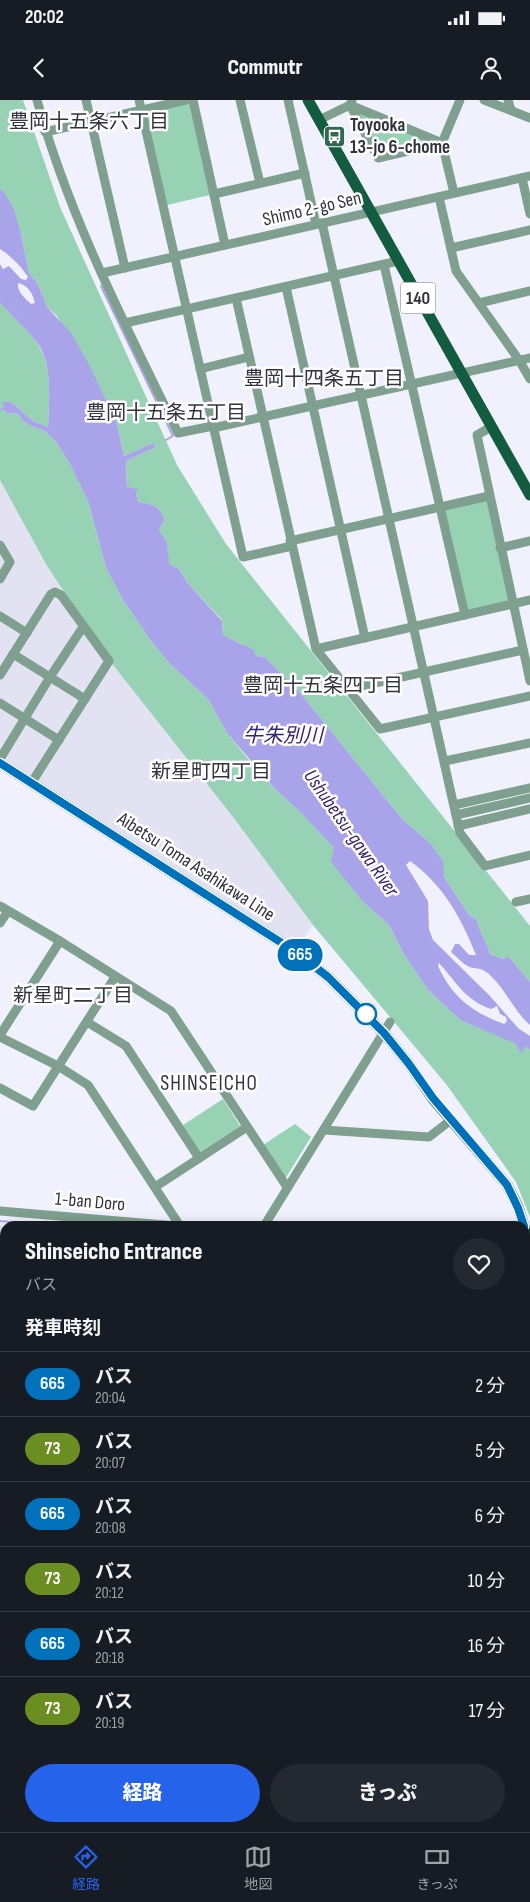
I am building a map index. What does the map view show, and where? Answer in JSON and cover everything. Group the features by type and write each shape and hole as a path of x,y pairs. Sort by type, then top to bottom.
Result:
{"main road":[{"name":"140","path":"308,100 491,427 529,489"},
{"name":"Aibetsu Toma Asahikawa Line","path":"0,763 296,952 328,977 384,1033 451,1120 507,1185 523,1221"}],"street":[{"path":"37,100 45,132 68,199 178,433 263,417 530,358"},
{"path":"86,100 125,268"},
{"path":"139,100 244,557 340,529 489,496"},
{"path":"45,132 186,100"},
{"path":"192,100 225,245"},
{"path":"240,100 260,183"},
{"path":"288,100 305,173 334,276 362,394 460,833 485,866 530,855"},
{"path":"454,193 442,143 460,100"},
{"path":"484,100 530,118"},
{"path":"508,100 511,110"},
{"path":"319,120 351,102"},
{"path":"351,102 442,143"},
{"path":"351,102 378,158 442,143"},
{"path":"214,194 305,173"},
{"path":"526,177 530,214"},
{"name":"Shimo 2-go Sen","path":"102,273 526,177"},
{"path":"440,197 456,271 519,360 530,379"},
{"path":"452,248 530,230"},
{"path":"125,323 398,261"},
{"path":"384,265 465,615"},
{"path":"286,286 365,638"},
{"path":"479,303 530,291"},
{"path":"236,298 316,649 380,729 530,696"},
{"path":"200,368 249,357"},
{"path":"491,427 477,435 530,681"},
{"path":"500,548 530,540"},
{"path":"0,545 10,562 0,579"},
{"path":"0,675 51,594 55,592 61,595 108,662 32,782"},
{"path":"316,649 530,600"},
{"path":"0,616 27,632"},
{"path":"0,758 83,627"},
{"path":"348,689 523,650"},
{"path":"13,654 85,699"},
{"path":"0,703 59,740"},
{"path":"445,762 530,743"},
{"path":"454,805 530,788"},
{"path":"503,794 508,814"},
{"path":"456,815 530,798"},
{"path":"458,826 530,809"},
{"path":"516,902 530,899"},
{"path":"0,923 4,908 171,1011 287,1187"},
{"path":"60,941 0,1036 58,1066 88,1086 155,1187 175,1221"},
{"path":"0,1088 32,1106 115,977"},
{"path":"87,1022 126,1046 199,1158"},
{"path":"267,1221 390,1022"},
{"path":"324,1130 429,1138 451,1120"},
{"path":"155,1187 247,1127"},
{"name":"1-ban Doro","path":"0,1211 119,1221"}],"shaded area":[{"path":"0,480 47,566 113,665 233,817 313,925 298,947 0,756"}],"green space":[{"path":"0,100 23,100 60,207 177,465 226,544 530,926 530,982 508,956 504,959 490,954 477,920 469,915 444,877 443,870 429,842 403,820 301,694 265,657 256,656 242,644 223,635 222,620 187,582 179,569 168,564 167,542 159,530 165,519 154,506 138,502 136,493 127,487 126,461 156,447 153,443 124,456 117,425 57,316 47,307 38,284 29,273 21,234 4,192 0,189"},
{"path":"193,100 214,194 163,206 141,110"},
{"path":"350,105 442,143 378,158"},
{"path":"0,303 28,331 37,344 47,367 49,387 48,427 33,421 11,402 3,402 7,414 15,413 31,426 45,431 56,442 70,464 89,504 106,568 123,600 151,641 170,664 208,699 227,733 257,770 334,848 364,903 389,925 403,953 428,990 460,1020 517,1044 521,1052 526,1047 530,1050 530,1217 516,1182 446,1084 313,925 233,817 113,665 47,566 0,480"},
{"path":"489,496 513,604 465,615 439,507"},
{"path":"223,1099 240,1126 200,1152 183,1125"},
{"path":"295,1124 311,1137 285,1179 263,1145"}],"water":[{"name":"牛朱別川","path":"0,189 4,192 14,210 29,273 38,284 47,307 71,333 92,370 117,425 124,456 153,443 156,447 126,461 127,487 138,489 136,493 138,502 154,506 165,519 159,530 167,542 169,564 179,569 187,582 222,621 223,635 254,650 256,656 265,657 301,694 403,820 429,842 443,861 444,877 469,915 477,920 490,954 504,959 508,956 530,982 530,1025 490,975 483,970 469,967 451,952 455,944 459,944 469,955 476,955 450,903 432,880 410,861 406,865 428,901 429,929 433,940 489,995 518,1028 530,1036 530,1050 526,1047 521,1053 516,1044 460,1020 428,990 403,953 389,925 364,903 331,862 334,848 275,789 227,733 208,699 170,664 151,641 123,600 106,568 89,504 70,464 56,442 45,431 31,426 15,413 7,414 2,402 11,402 33,421 48,427 49,387 47,366 41,349 0,303 0,264 3,269 9,266 21,279 26,280 28,277 15,261 0,249","holes":["18,283 29,290 35,303 31,304 22,295","439,963 468,996 491,1009 497,1006 500,1014 506,1017 507,1021 504,1024 482,1014 464,1002 444,977 438,966"]}],"waterway":[{"path":"101,286 173,436 166,440"},
{"path":"0,410 7,408"}],"bus line":[{"name":"665","path":"0,763 296,952 328,977 384,1033 433,1098 488,1161 507,1185 522,1221"}],"place":[{"name":"Toyooka 13-jo 6-chome","path":"334,136"}],"district":[{"name":"豊岡十五条六丁目","path":"89,122"},
{"name":"豊岡十四条五丁目","path":"324,379"},
{"name":"豊岡十五条五丁目","path":"166,413"},
{"name":"豊岡十五条四丁目","path":"323,686"},
{"name":"新星町四丁目","path":"211,772"},
{"name":"新星町二丁目","path":"73,996"},
{"name":"SHINSEICHO","path":"209,1083"}],"water label":[{"name":"Ushubetsu-gawa River","path":"351,833"}]}
